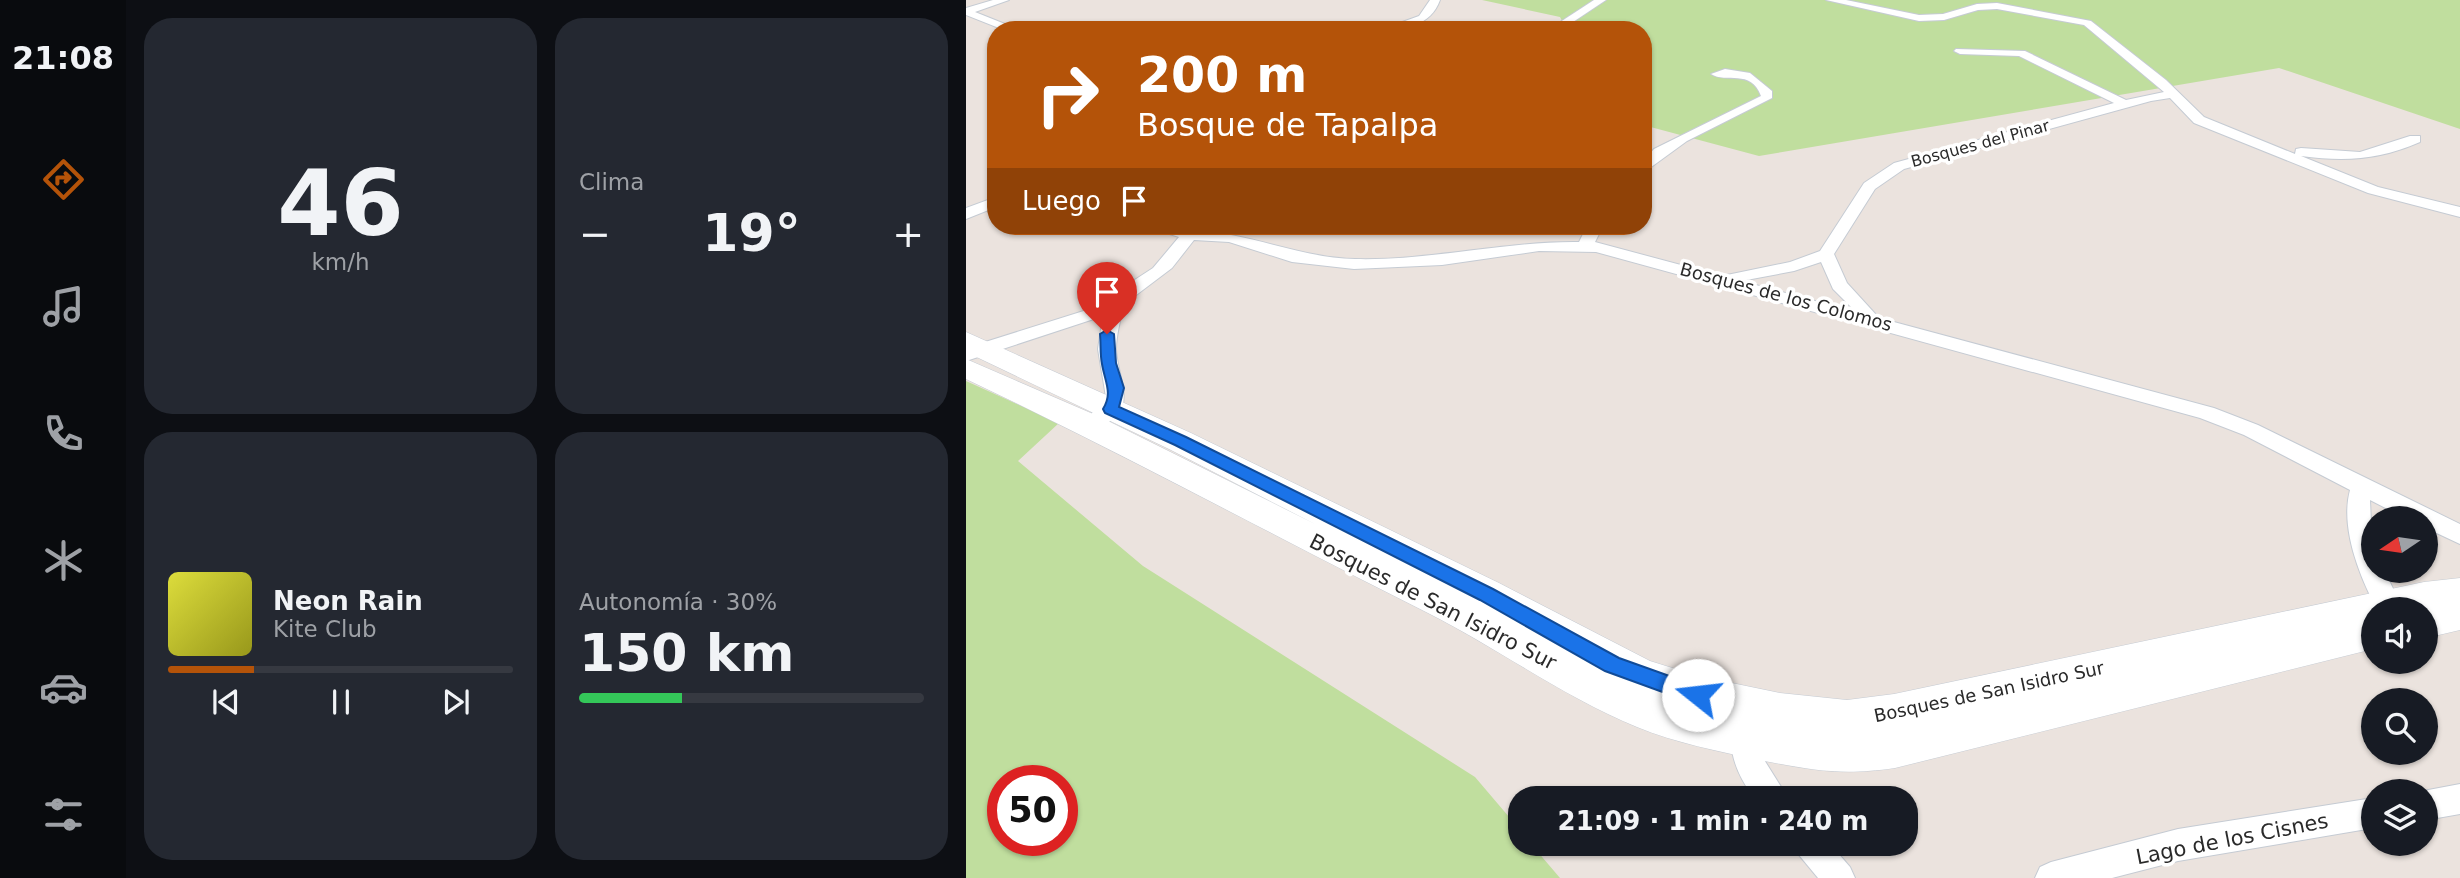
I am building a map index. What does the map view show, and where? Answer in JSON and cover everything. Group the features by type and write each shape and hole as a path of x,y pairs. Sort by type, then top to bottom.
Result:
{"main road":[{"name":"Bosques de San Isidro Sur","path":"970,353 1100,417 1200,484 1474,618 1625,701 1667,718 1747,723 1850,753 1895,747 2361,622"},
{"name":"Bosques de San Isidro Sur","path":"2438,600 2460,594"},
{"path":"2438,619 2460,614"}],"street":[{"path":"966,12 1004,0"},
{"path":"1414,21 1423,18 1432,10 1435,0"},
{"path":"1567,21 1601,0"},
{"path":"1831,0 1919,18 1944,17 1977,7 1997,6 2087,23 2174,94 2199,120 2374,190 2460,212"},
{"path":"966,12 990,21"},
{"path":"966,21 979,17"},
{"path":"1960,51 2021,53 2125,104"},
{"path":"1652,159 1682,138 1766,98 1768,94 1762,86 1743,73 1717,74"},
{"name":"Bosques del Pinar","path":"1826,254 1869,186 1888,171 1928,156 2125,104 2174,94"},
{"path":"2282,154 2296,152 2363,158 2382,154 2415,139"},
{"path":"2444,208 2460,201"},
{"path":"966,214 987,205"},
{"path":"970,353 1072,322 1114,303 1158,273 1177,253 1187,235"},
{"name":"Bosques de los Colomos","path":"1222,235 1292,257 1354,264 1442,260 1539,246 1585,245 1723,279 2207,413 2251,430 2400,506"},
{"path":"1538,235 1539,246"},
{"path":"1585,245 1590,235"},
{"path":"1723,279 1794,266 1826,254 1839,285 1875,321"},
{"path":"1100,417 1115,402 1116,388 1108,363 1107,334 1114,303"},
{"path":"2362,488 2357,500 2358,509 2379,597"},
{"name":"Bosques de los Colomos","path":"2438,524 2460,535"},
{"path":"1747,723 1751,767 1764,786"},
{"path":"2438,803 2460,799"},
{"name":"Lago de los Cisnes","path":"2051,878 2178,845 2361,815"},
{"path":"1820,856 1839,878"}],"green space":[{"path":"1482,0 2460,0 2460,129 2279,68 1759,156 1652,127 1652,21 1562,21 1560,17"},
{"path":"966,381 1059,423 1018,461 1143,566 1475,777 1508,816 1508,856 1541,856 1560,878 966,878"}],"route":[{"path":"1107,334 1108,363 1116,388 1115,402 1110,409 1180,441 1486,594 1612,664 1640,677 1698,695"}]}
